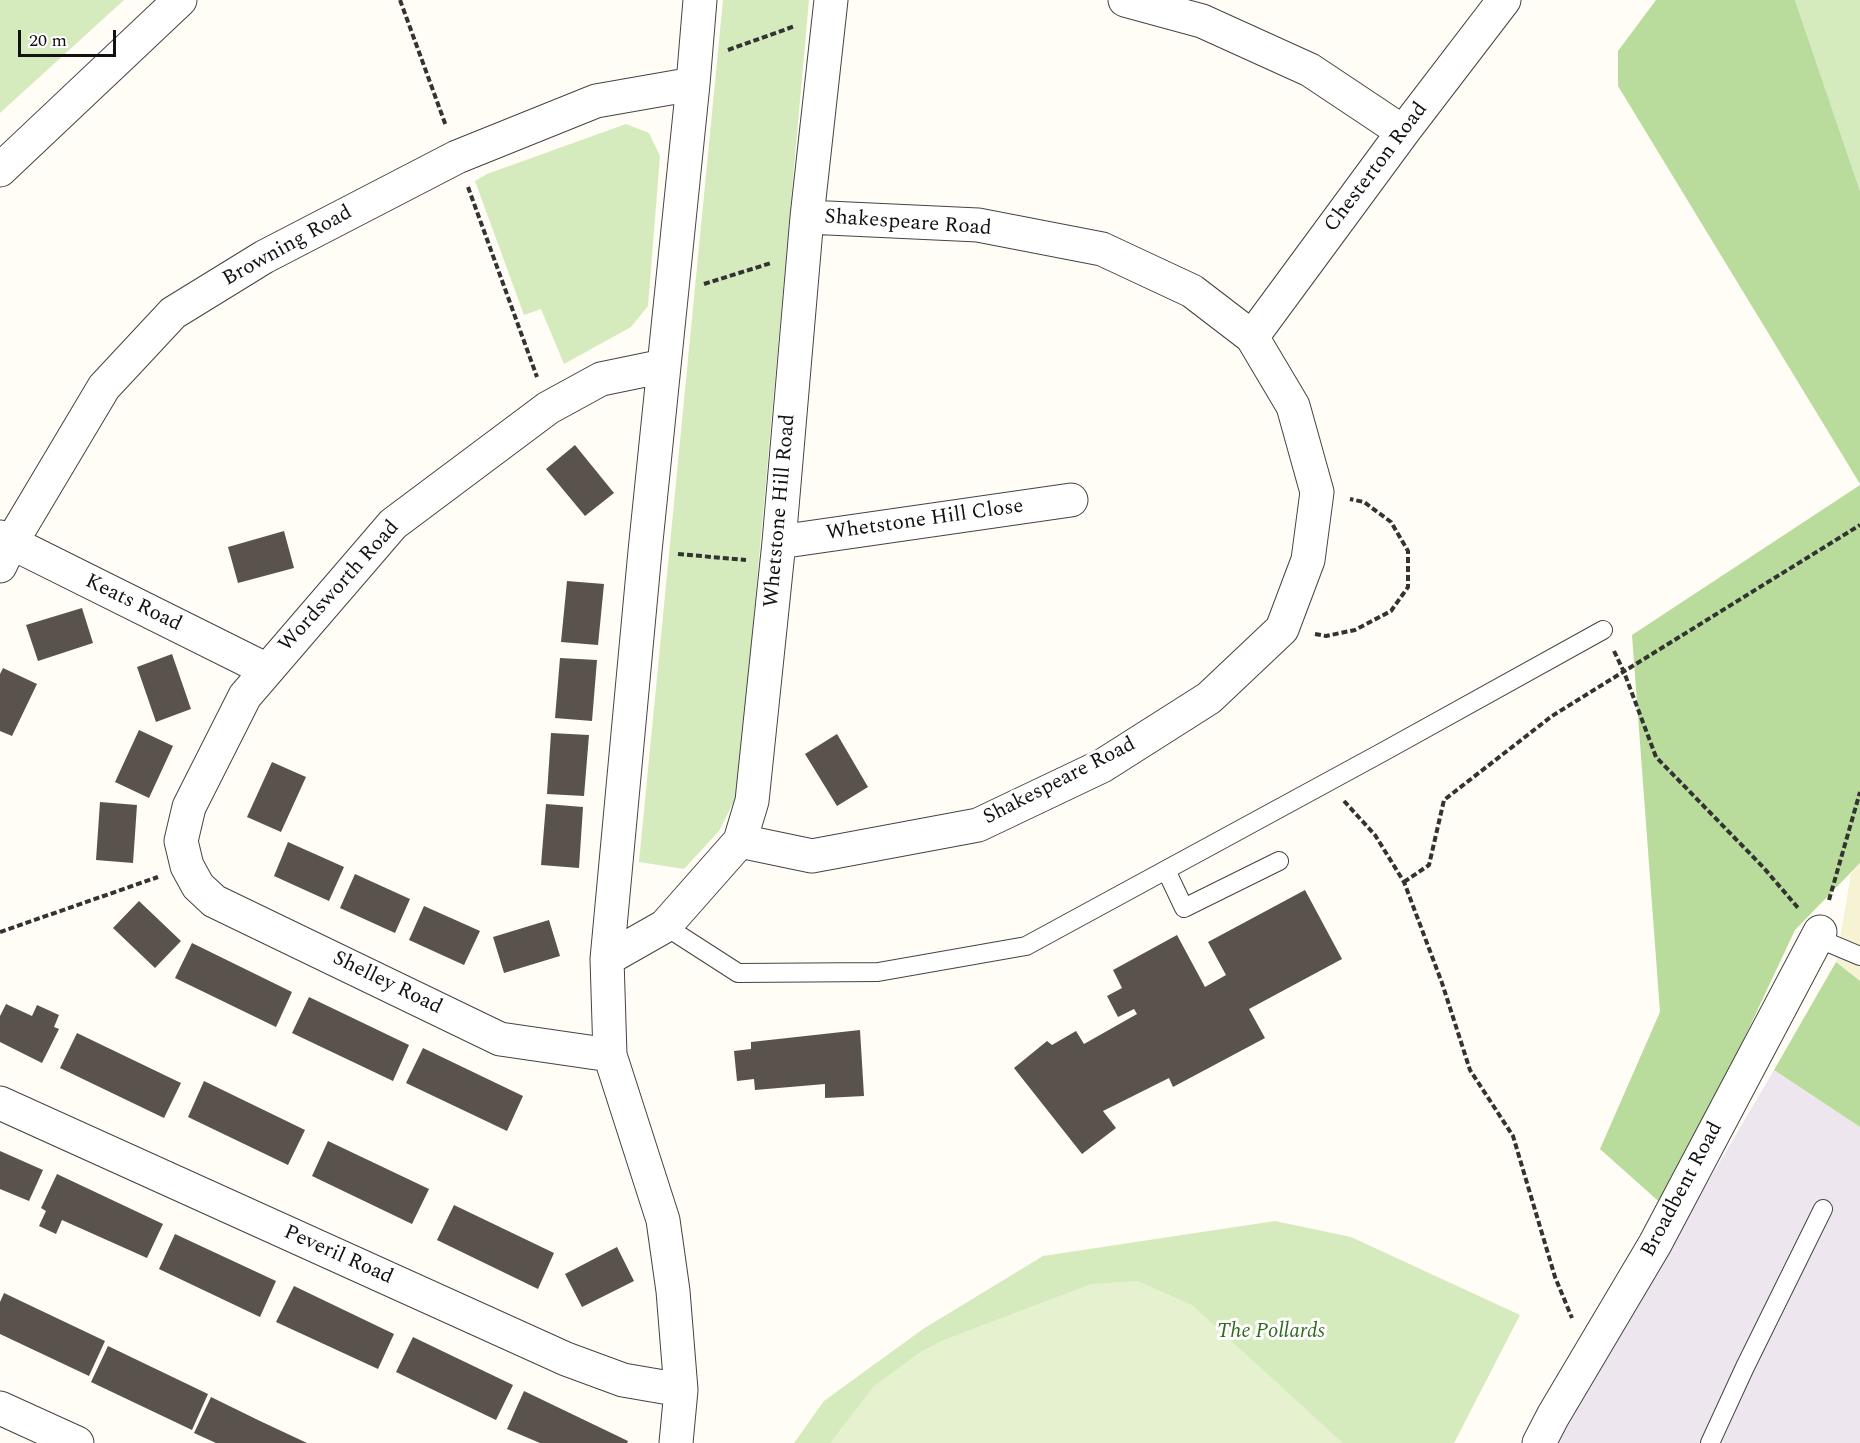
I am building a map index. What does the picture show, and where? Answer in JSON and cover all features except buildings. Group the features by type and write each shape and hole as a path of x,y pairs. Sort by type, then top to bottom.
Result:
{"street":[{"path":"0,170 180,0"},
{"path":"676,1443 681,1390 673,1291 663,1220 610,1055 607,959 700,0"},
{"path":"1125,0 1202,21 1310,70 1403,132"},
{"name":"Chesterton Road","path":"1252,337 1403,132 1504,0"},
{"name":"Whetstone Hill Road","path":"607,959 665,926 740,841 752,801 779,542 807,217 830,9"},
{"name":"Browning Road","path":"4,549 104,387 173,314 264,257 457,157 596,101 693,84"},
{"name":"Shakespeare Road","path":"740,841 812,856 978,825 1102,766 1209,698 1282,628 1308,560 1317,492 1293,406 1252,337 1192,291 1102,249 978,225 807,217"},
{"name":"Wordsworth Road","path":"187,866 181,841 189,807 245,696 393,524 548,408 601,379 664,366"},
{"name":"Whetstone Hill Close","path":"779,542 1071,500"},
{"name":"Keats Road","path":"4,549 267,670"},
{"name":"Shelley Road","path":"187,866 198,886 214,900 500,1039 610,1055"},
{"name":"Broadbent Road","path":"1539,1443 1655,1244 1818,935"},
{"name":"Peveril Road","path":"0,1103 566,1359 623,1380 681,1390"},
{"path":"0,1408 77,1443"}],"lane":[{"path":"665,926 738,973 878,972 1026,946 1603,630"},
{"path":"1166,870 1184,908 1279,861"},
{"path":"1818,935 1860,956"},
{"path":"1710,1443 1823,1209"}],"path":[{"path":"400,0 548,408"},
{"path":"693,84 725,51 818,18 830,9"},
{"path":"672,294 778,261"},
{"path":"1282,628 1326,636 1355,630 1391,611 1408,587 1408,551 1391,522 1364,502 1317,492"},
{"path":"1404,882 1429,865 1444,800 1552,716 1860,525"},
{"path":"645,551 759,561 779,542"},
{"path":"1603,630 1624,672 1656,757 1763,867 1818,935"},
{"path":"1327,782 1375,835 1404,882 1442,983 1470,1070 1513,1136 1555,1277 1588,1357"},
{"path":"1818,935 1860,792"},
{"path":"0,932 187,866"}],"shaded area":[{"path":"1860,863 1860,981 1836,962 1851,874"},
{"path":"1774,1070 1860,1127 1860,1443 1554,1443"}],"green space":[{"path":"0,0 124,0 0,113"},
{"path":"723,0 809,0 738,793 719,831 684,869 639,862"},
{"path":"1656,0 1795,0 1860,191 1860,484 1618,86 1618,51"},
{"path":"1795,0 1860,0 1860,191"},
{"path":"626,124 649,133 660,156 648,306 631,327 564,364 541,309 524,315 475,181 487,174"},
{"path":"1860,485 1860,863 1795,930 1665,1207 1600,1149 1660,1012 1632,635"},
{"path":"1836,962 1860,981 1860,1127 1774,1070"},
{"name":"The Pollards","path":"1275,1221 1351,1237 1520,1315 1454,1443 794,1443 824,1401 923,1329 1043,1256"},
{"path":"1138,1281 1192,1305 1343,1443 830,1443 874,1386 919,1353 941,1341 1091,1284"}]}
